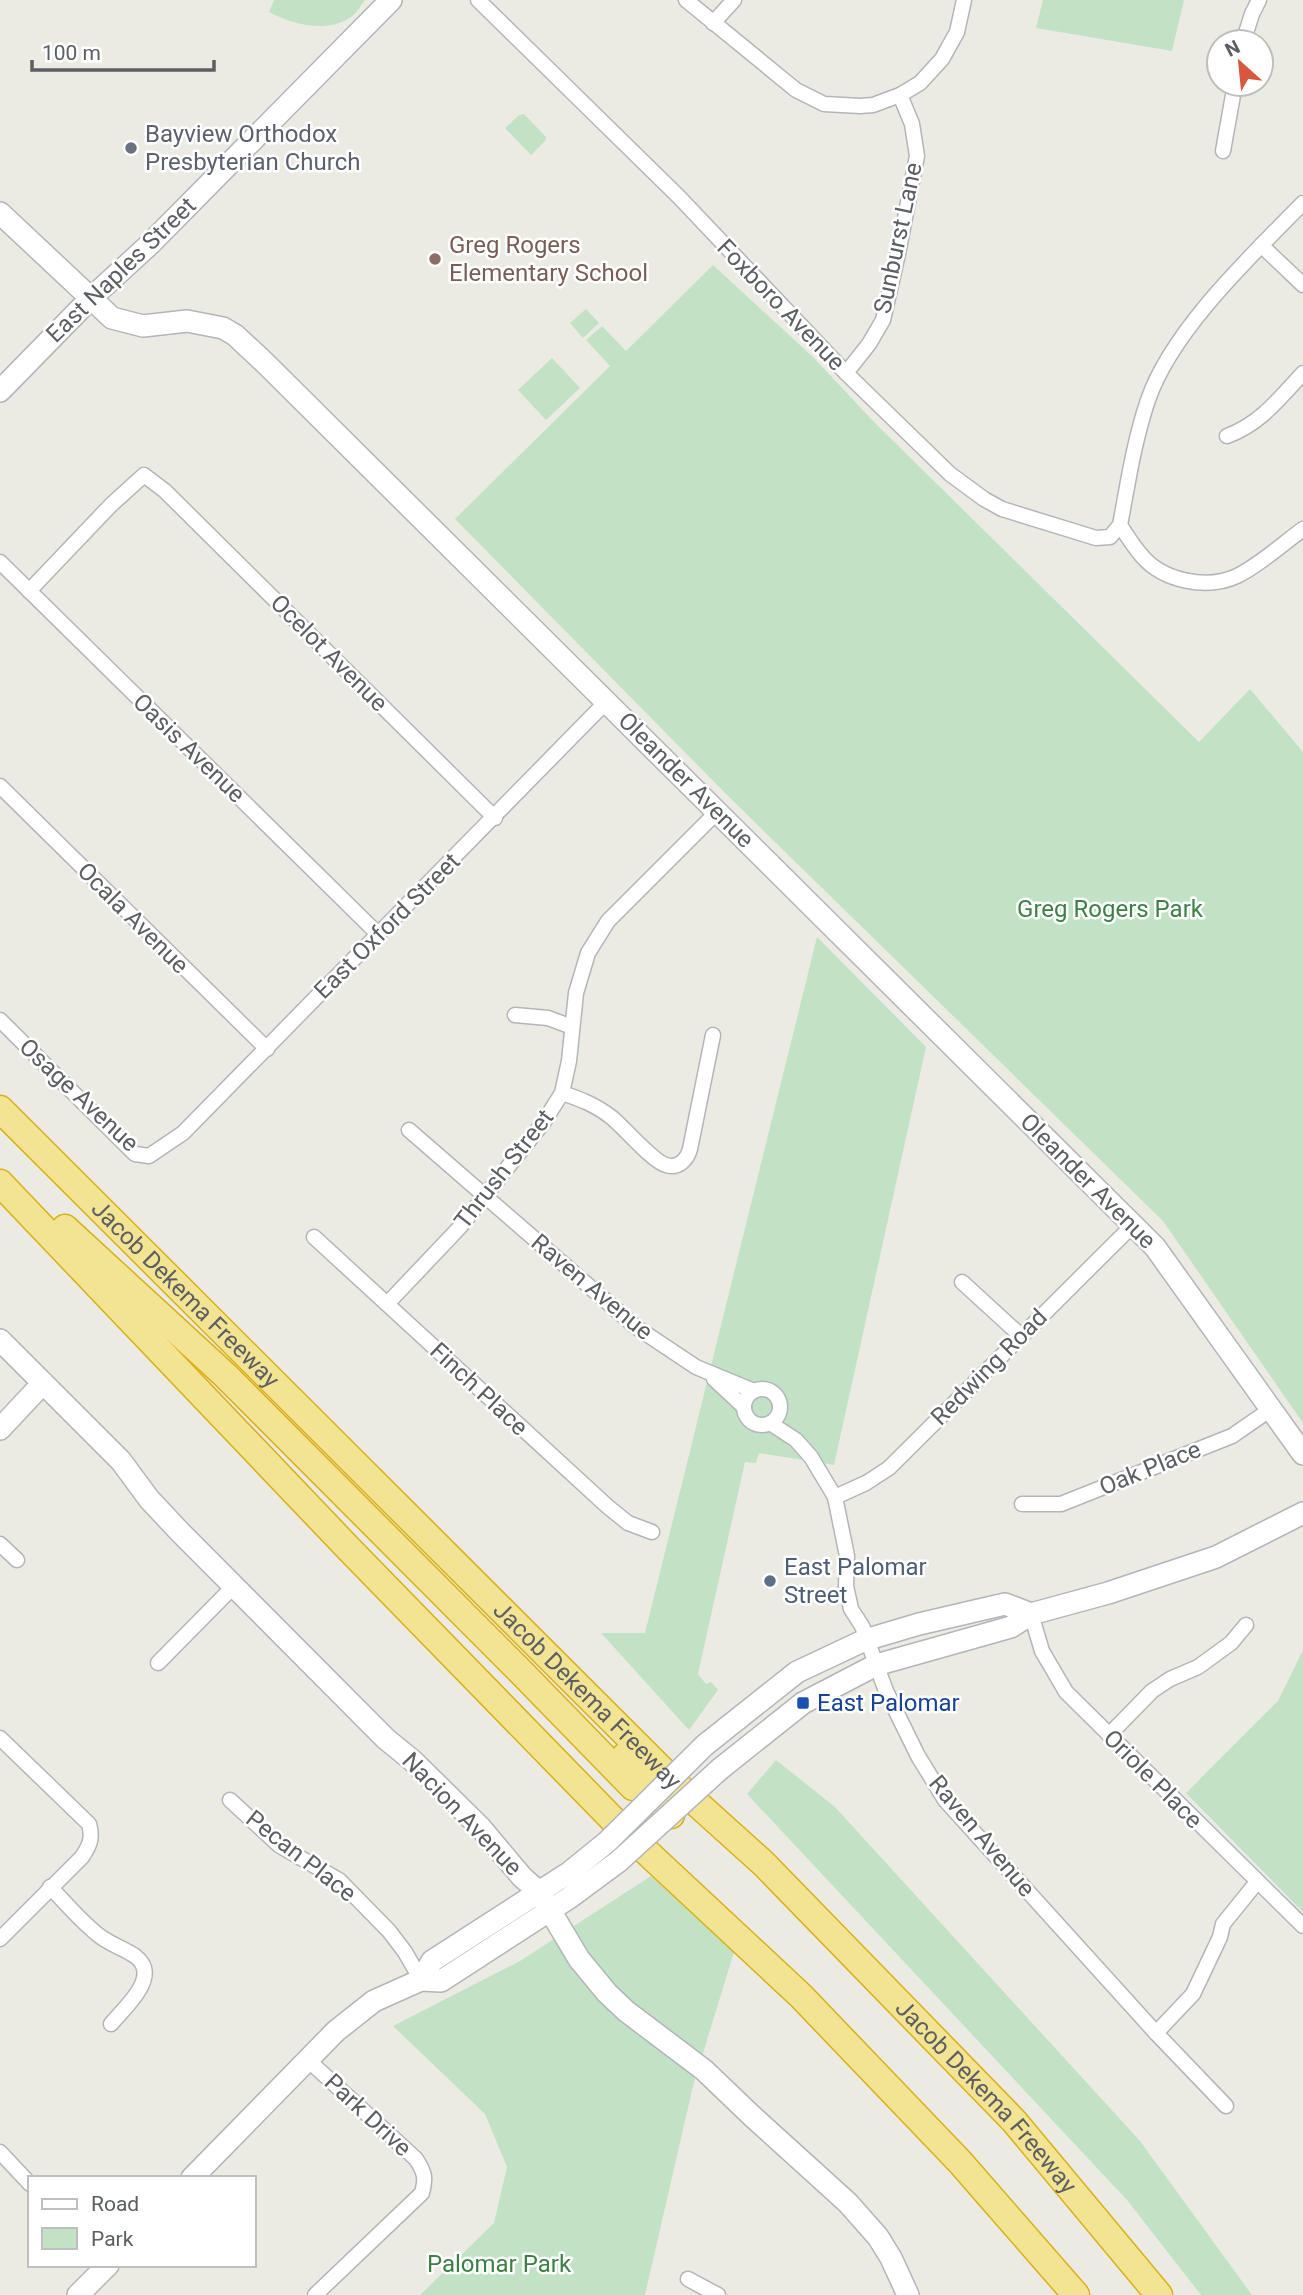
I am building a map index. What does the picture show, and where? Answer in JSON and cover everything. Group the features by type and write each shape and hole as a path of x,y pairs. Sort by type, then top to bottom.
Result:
{"highway":[{"name":"Jacob Dekema Freeway","path":"0,1109 683,1791 763,1863 1014,2121 1159,2295"},
{"path":"0,1121 527,1666"},
{"path":"0,1168 226,1376 527,1666 646,1775 658,1801"},
{"path":"0,1183 349,1549 622,1829 801,1996 960,2162 1076,2295"}],"street":[{"name":"East Naples Street","path":"0,391 89,300 150,244 391,0"},
{"name":"Foxboro Avenue","path":"478,0 679,197 846,373 950,474 1002,509 1096,538 1110,537 1120,525"},
{"path":"685,0 796,90 824,104 873,105 900,95 920,83 942,60 957,32 964,0"},
{"path":"713,23 734,0"},
{"path":"1247,28 1259,0"},
{"name":"Sunburst Lane","path":"846,373 869,344 883,320 896,265 917,156 912,124 900,95"},
{"path":"1223,151 1232,98"},
{"path":"1303,203 1261,245 1189,327 1170,355 1148,398 1126,481 1120,525 1151,565 1180,579 1203,583 1238,576 1303,529"},
{"name":"Oleander Avenue","path":"0,213 89,300 112,318 133,325 154,326 196,321 223,328 235,335 1155,1247 1303,1454"},
{"path":"1261,245 1303,285"},
{"path":"1227,436 1244,430 1264,415 1303,373"},
{"name":"Ocelot Avenue","path":"29,591 111,505 144,475 162,489 495,818"},
{"name":"Oasis Avenue","path":"0,562 379,934"},
{"name":"East Oxford Street","path":"163,1148 183,1133 267,1049 607,701"},
{"name":"Ocala Avenue","path":"0,786 267,1049"},
{"name":"Thrush Street","path":"387,1304 460,1227 543,1123 562,1093 569,1060 576,993 588,953 608,921 717,812"},
{"path":"515,1015 548,1018 572,1027"},
{"name":"Osage Avenue","path":"0,1020 135,1154 149,1156 163,1148"},
{"path":"562,1093 591,1103 611,1116 663,1164 677,1165 685,1159 690,1149 713,1035"},
{"name":"Raven Avenue","path":"409,1130 636,1327 705,1371 754,1391"},
{"name":"Redwing Road","path":"835,1497 866,1483 889,1468 1133,1224"},
{"name":"Finch Place","path":"314,1237 607,1506 628,1523 652,1532"},
{"path":"962,1282 1020,1335"},
{"name":"Nacion Avenue","path":"0,1340 121,1461 149,1500 233,1586 386,1739 404,1752 480,1827 544,1901 579,1959 607,1993 626,2011 704,2070 848,2203 878,2237 908,2295"},
{"name":"Raven Avenue","path":"705,1371 744,1406"},
{"path":"0,1429 43,1383"},
{"path":"760,1389 772,1392 780,1401 776,1419 770,1423 754,1424 746,1415 746,1399 754,1391 760,1389"},
{"name":"Raven Avenue","path":"780,1408 796,1440 811,1457 835,1497 847,1556 846,1586 851,1609 862,1626 865,1640 918,1756 945,1800 1156,2033 1226,2106"},
{"name":"Oak Place","path":"1022,1504 1061,1504 1232,1436 1271,1409"},
{"name":"Raven Avenue","path":"770,1423 796,1440"},
{"path":"544,1901 570,1872 658,1801 720,1769 803,1703 876,1665 1011,1626 1031,1614 1108,1593 1204,1561 1303,1513"},
{"path":"0,1544 18,1560"},
{"path":"158,1663 233,1586"},
{"path":"193,2176 336,2032 374,2001 422,1980 441,1980 544,1901 619,1861 658,1801 705,1745 797,1672 865,1640 919,1624 1005,1604 1031,1614"},
{"name":"Oriole Place","path":"1031,1614 1042,1651 1052,1673 1066,1692 1303,1926"},
{"path":"1109,1735 1152,1691 1170,1679 1198,1667 1231,1643 1246,1625"},
{"path":"0,1738 89,1824 92,1835 90,1846 82,1857 2,1934"},
{"name":"Pecan Place","path":"230,1800 281,1846 339,1880 389,1931 422,1980"},
{"path":"1156,2033 1192,1994 1220,1937 1223,1924 1256,1882"},
{"path":"50,1887 100,1937 135,1956 143,1964 146,1972 143,1986 111,2024"},
{"name":"Park Drive","path":"308,2060 416,2160 426,2180 422,2193 315,2295"},
{"path":"0,2152 28,2182"},
{"path":"78,2295 105,2267"},
{"path":"688,2279 718,2295"}],"green space":[{"path":"274,0 365,0 351,17 331,25 320,26 298,23 269,12"},
{"path":"1043,0 1184,0 1172,51 1036,28"},
{"path":"524,114 546,137 531,155 505,128 519,115"},
{"name":"Greg Rogers Park","path":"713,265 814,358 873,421 1199,742 1250,689 1303,752 1303,1423 1163,1221 728,796 455,519 610,366 586,340 602,326 626,351"},
{"path":"586,309 599,323 583,338 570,323"},
{"path":"552,358 580,388 546,420 518,390"},
{"path":"817,937 926,1047 834,1465 759,1453 756,1463 745,1462 698,1674 706,1684 711,1682 718,1690 689,1730 601,1633 645,1633"},
{"path":"1303,1650 1303,1912 1186,1793 1278,1701"},
{"path":"776,1760 835,1807 1140,2141 1252,2295 1201,2295 1127,2200 747,1794"},
{"name":"Palomar Park","path":"651,1876 734,1952 693,2086 645,2295 420,2295 494,2223 507,2167 485,2114 393,2026 520,1961"}],"place":[{"name":"Bayview Orthodox Presbyterian Church","path":"131,148"},
{"name":"Greg Rogers Elementary School","path":"435,259"},
{"name":"East Palomar Street","path":"770,1581"},
{"name":"East Palomar","path":"803,1703"}]}
